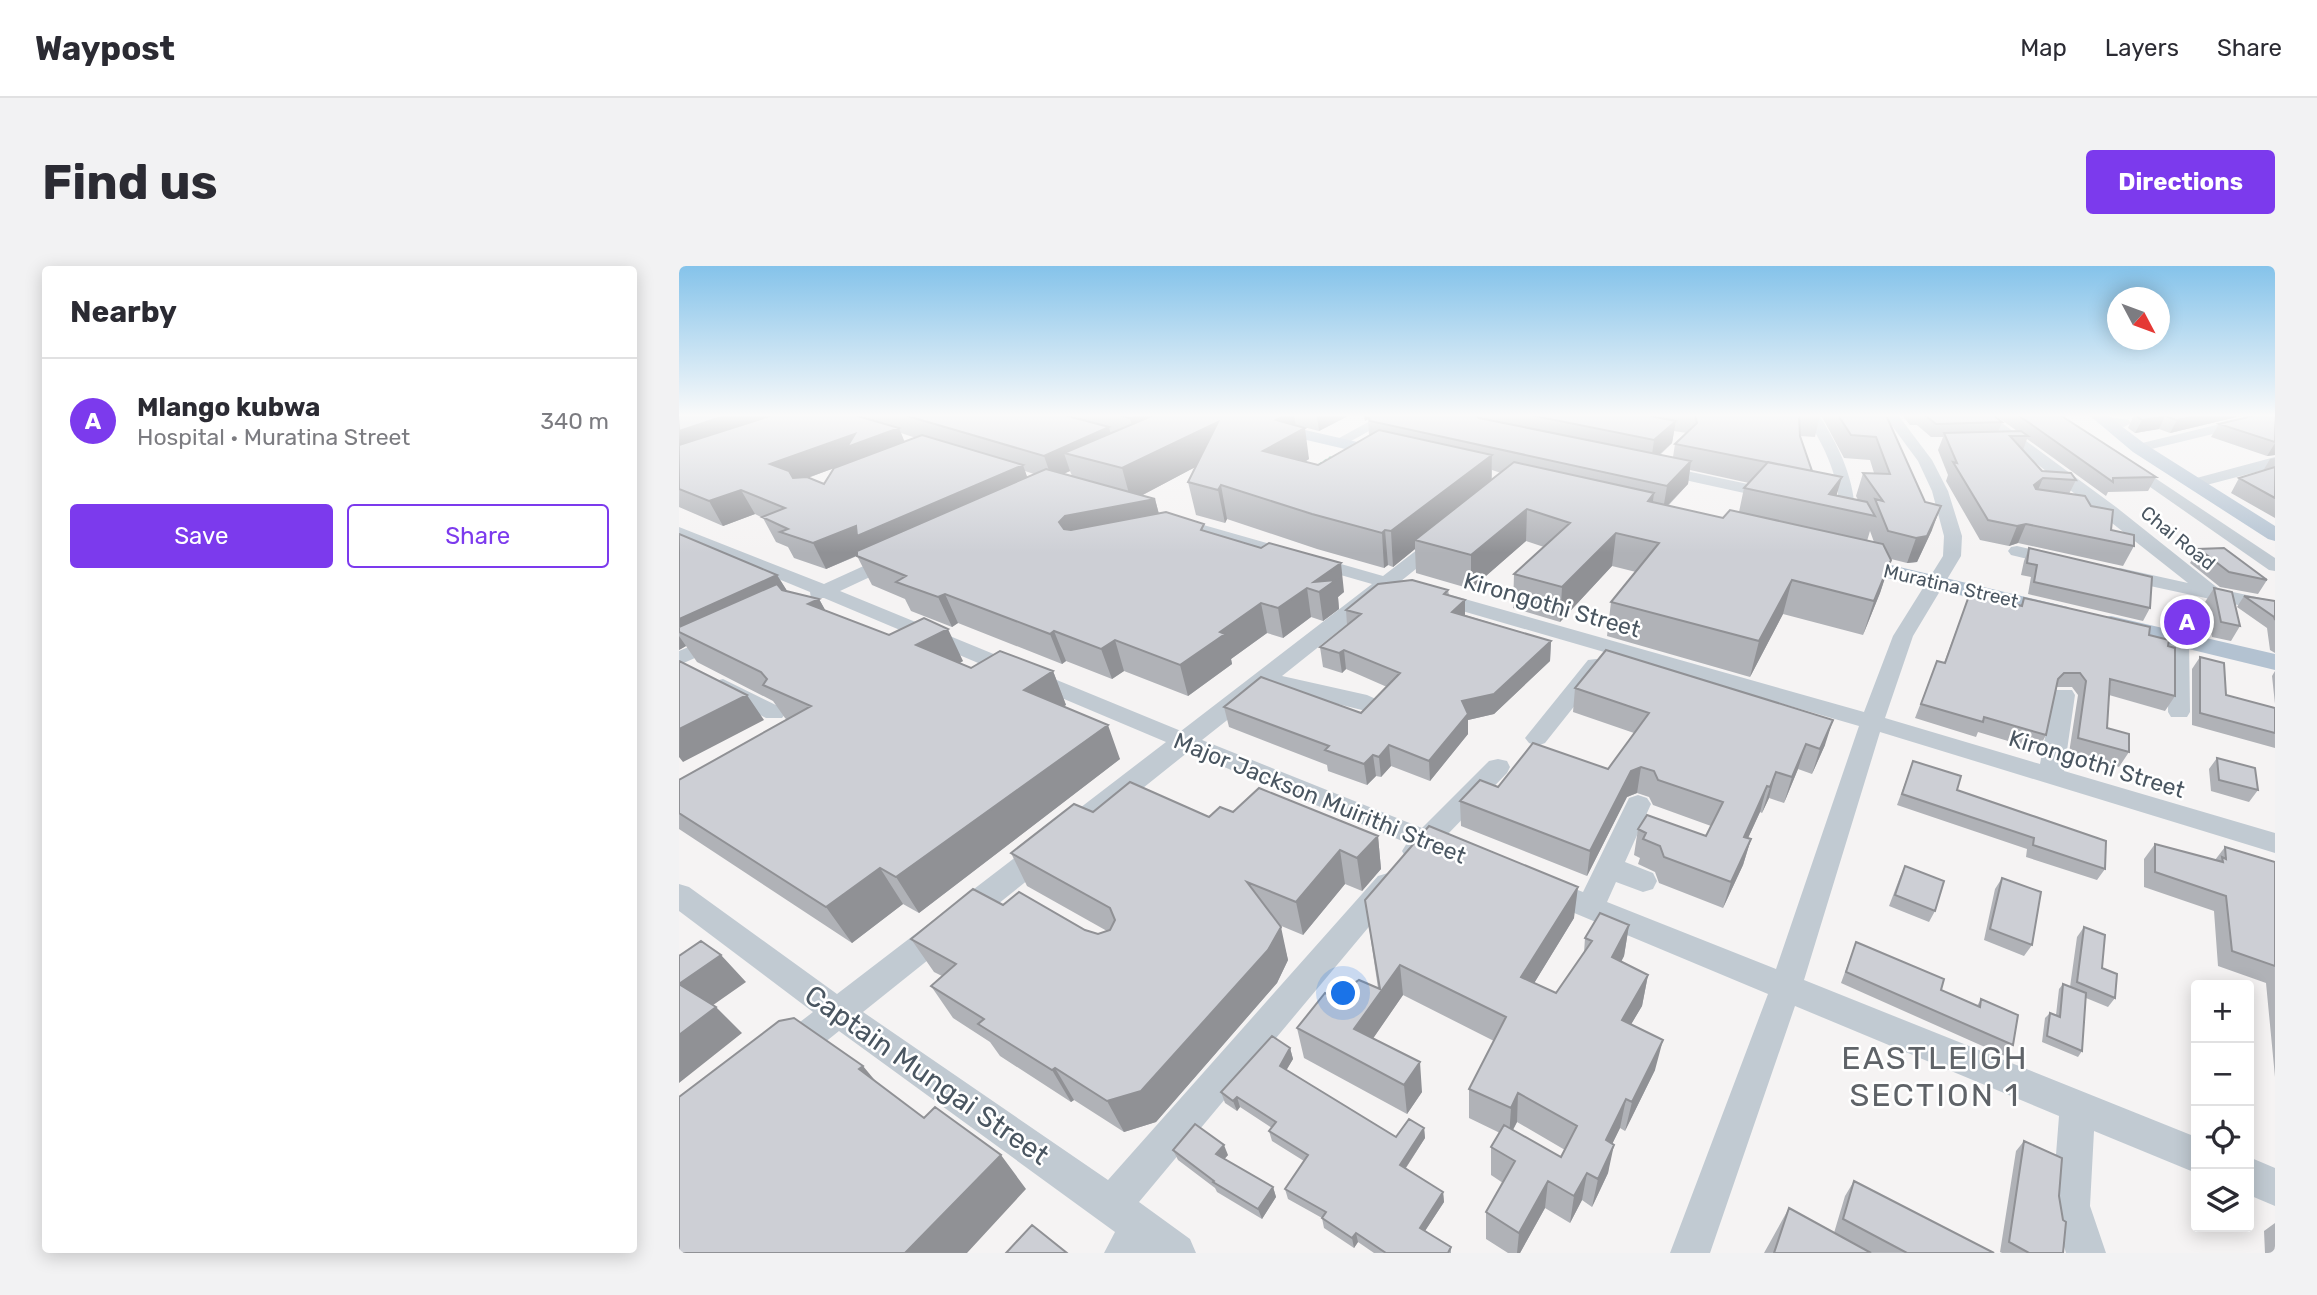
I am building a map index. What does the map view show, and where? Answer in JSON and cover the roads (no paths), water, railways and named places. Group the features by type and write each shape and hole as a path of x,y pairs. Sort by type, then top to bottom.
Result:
{"main road":[{"path":"2164,461 2195,483 2270,527"},
{"name":"Muratina Street","path":"1829,558 2275,662"}],"street":[{"path":"1813,504 1847,511 1845,481 1837,461"},
{"path":"1690,1253 1786,987 1872,722 1903,636 1952,556 1953,536 1940,491 1926,461"},
{"name":"Chai Road","path":"2043,461 2111,511 2212,593"},
{"path":"2122,461 2275,566"},
{"path":"2195,483 2275,462"},
{"path":"1655,465 1789,499"},
{"path":"2073,508 2111,511"},
{"path":"763,1071 837,1012 1010,893 1182,742 1388,584 1460,524"},
{"name":"Kirongothi Street","path":"1156,526 1195,527 1872,722 2275,843"},
{"name":"Major Jackson Muirithi Street","path":"679,532 835,594 1182,742 1476,861"},
{"path":"805,608 913,550"},
{"path":"2017,551 2071,563"},
{"path":"2099,569 2275,607"},
{"path":"679,661 740,630"},
{"path":"2179,639 2179,712"},
{"path":"1537,738 1611,648"},
{"path":"679,661 774,713"},
{"path":"1264,679 1360,700 1370,705"},
{"path":"2051,775 2064,695"},
{"path":"1110,1208 1426,841 1463,806 1477,786 1498,767"},
{"path":"1590,906 1638,804"},
{"path":"1608,867 1643,881"},
{"path":"1527,881 2191,1153"},
{"name":"Captain Mungai Street","path":"679,895 837,1012 1000,1125 1110,1208 1134,1240 1176,1253"},
{"path":"2077,1107 2070,1206 2086,1253"},
{"path":"2254,1178 2275,1187"}],"place":[{"name":"Mlango kubwa","path":"2187,622"}],"district":[{"name":"EASTLEIGH SECTION 1","path":"1935,1076"}]}
